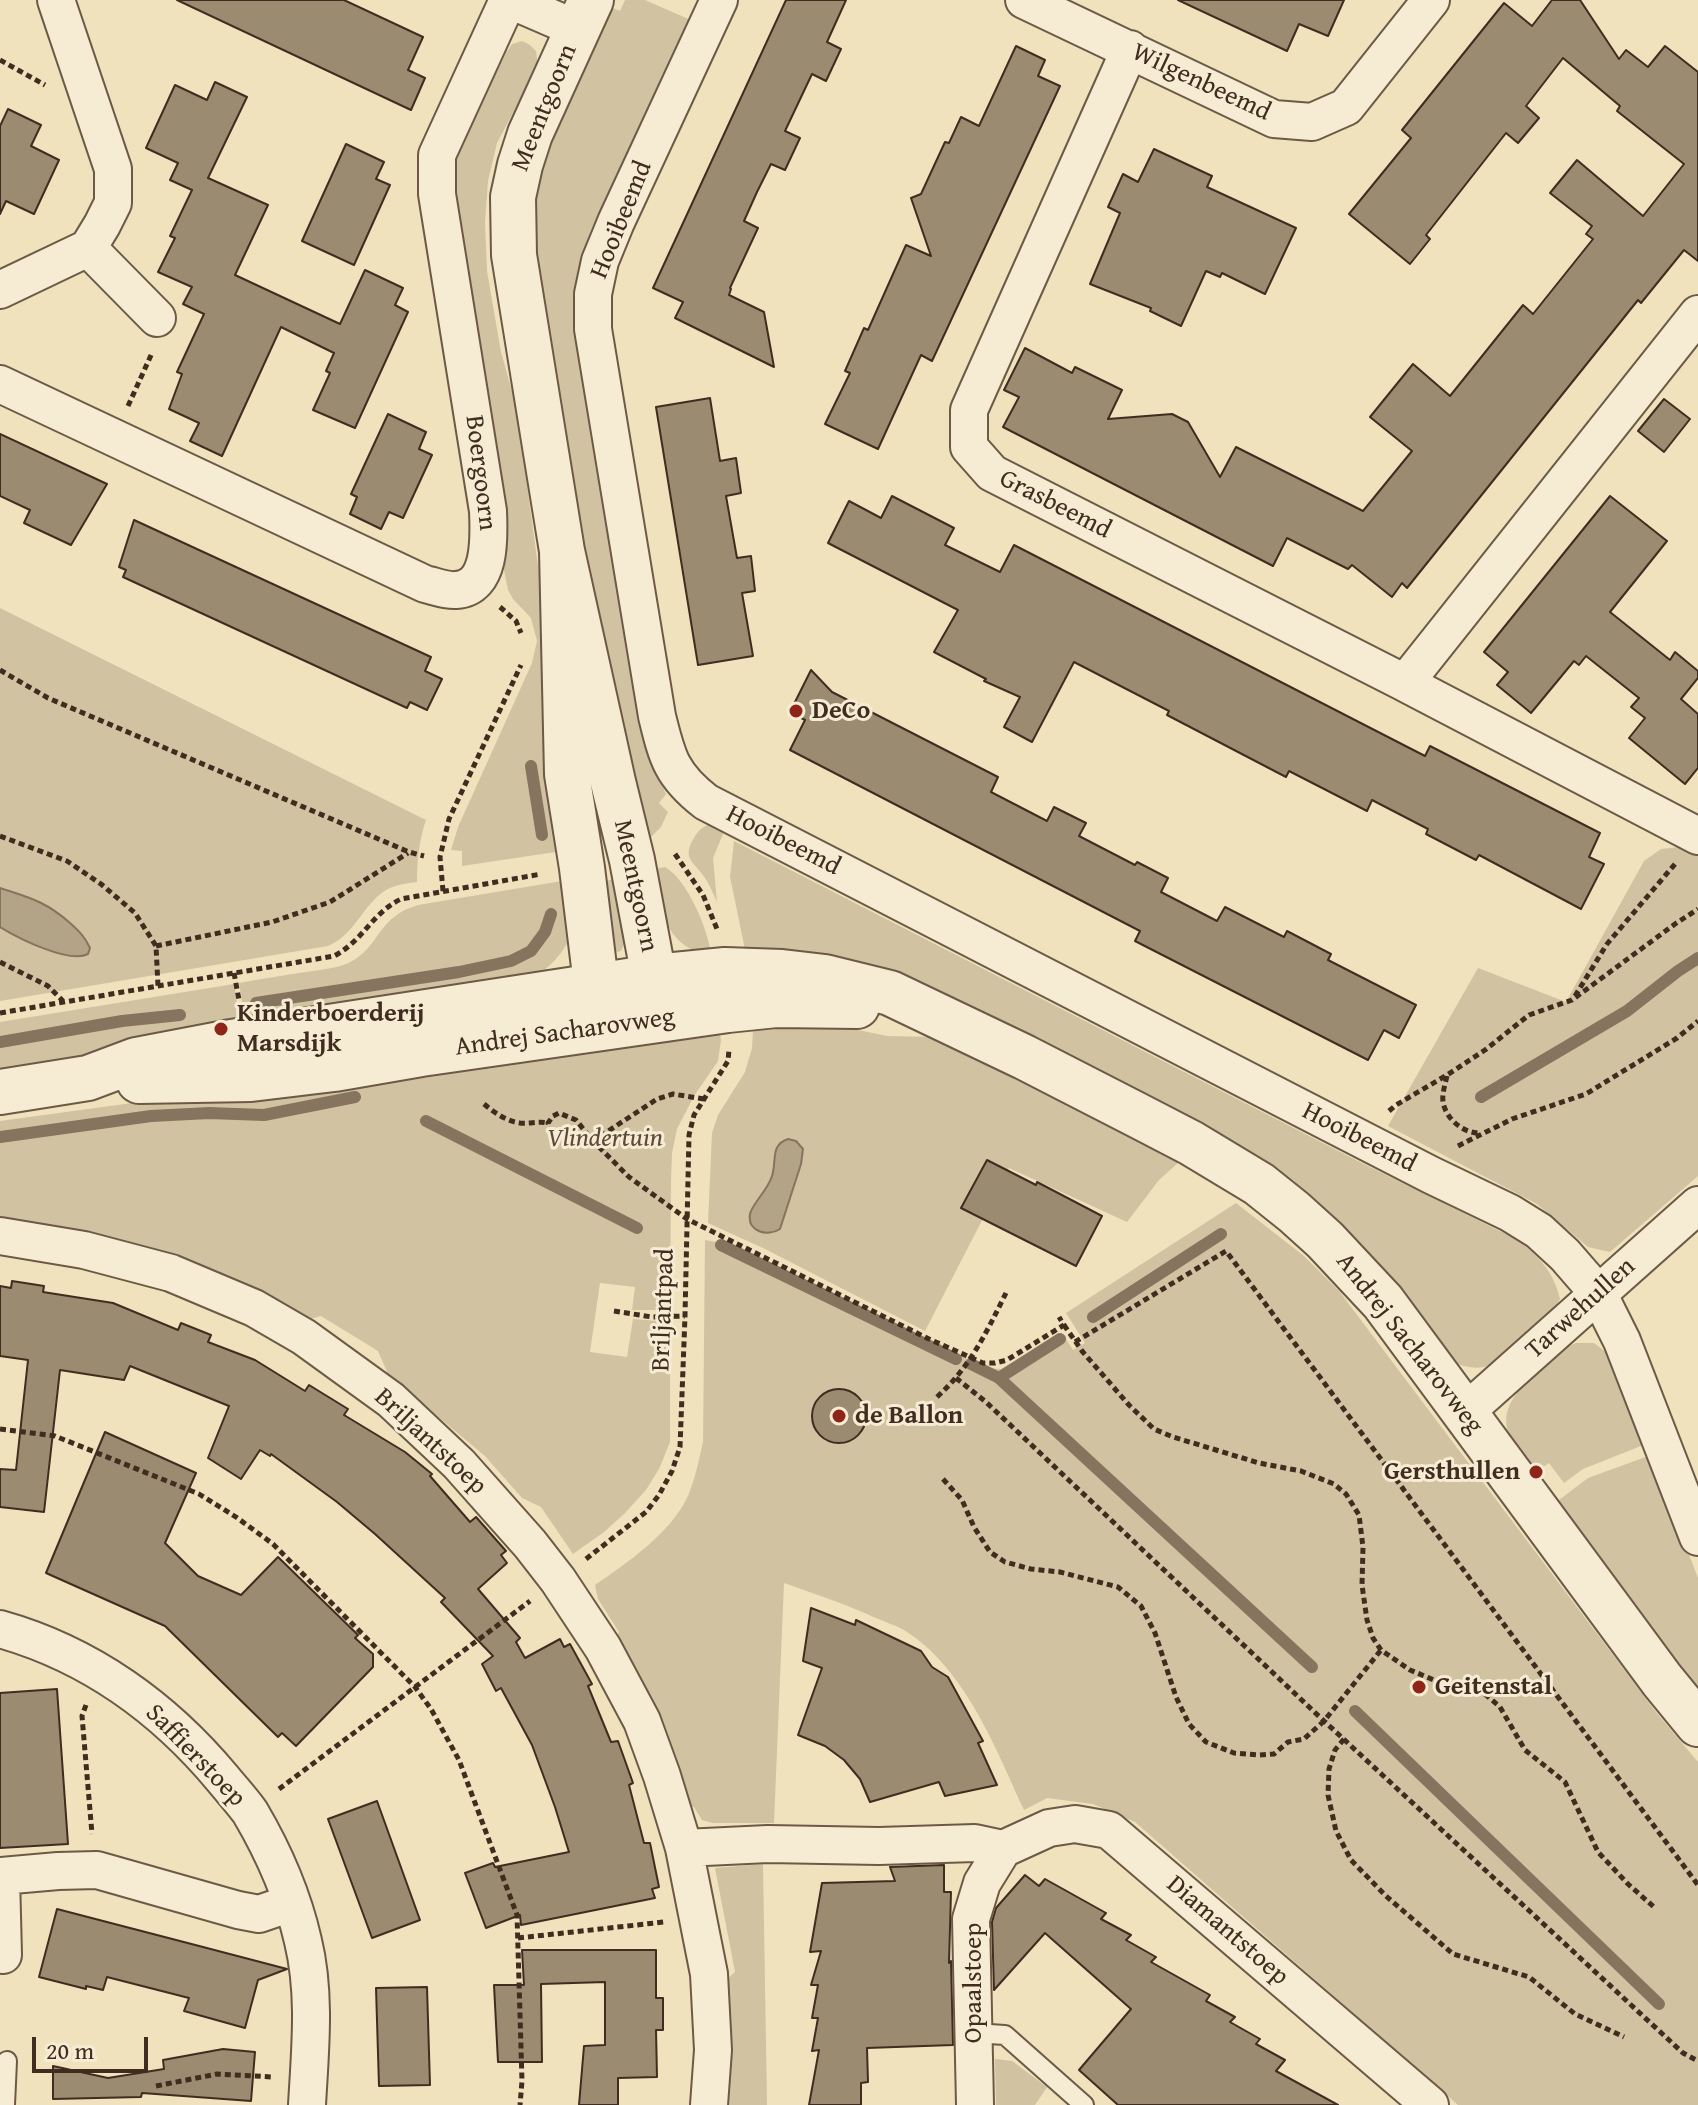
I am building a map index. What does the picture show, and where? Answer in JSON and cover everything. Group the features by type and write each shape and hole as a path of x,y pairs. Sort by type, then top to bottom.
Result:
{"street":[{"path":"0,290 88,248 113,203 113,169 56,0"},
{"path":"509,0 584,15"},
{"name":"Boergoorn","path":"473,585 486,564 488,511 437,194 437,155 509,0"},
{"name":"Hooibeemd","path":"719,0 616,222 600,261 593,294 593,329 657,716 665,750 680,779 706,802 1510,1213 1539,1231 1598,1293"},
{"name":"Wilgenbeemd","path":"1024,0 1274,119 1312,122 1346,107 1431,0"},
{"name":"Meentgoorn","path":"584,15 530,134 520,165 513,197 514,255 562,551 632,860 654,977 633,1023"},
{"name":"Grasbeemd","path":"1130,49 969,410 969,447 992,473 1405,683 1687,850"},
{"path":"88,248 157,318"},
{"path":"1405,683 1697,316"},
{"path":"0,384 425,584 457,590 473,585"},
{"name":"Meentgoorn","path":"562,551 567,774 597,986"},
{"name":"Andrej Sacharovweg","path":"0,1092 88,1078 136,1060 225,1043 654,977 725,970 782,972 825,977 890,993 1150,1122 1259,1184 1294,1212 1351,1266 1383,1302 1662,1680 1698,1724"},
{"path":"597,986 633,1023"},
{"name":"Andrej Sacharovweg","path":"88,1078 127,1081 251,1079 776,1005 836,1004 946,1021"},
{"name":"Tarwehullen","path":"1463,1410 1479,1400 1698,1205"},
{"name":"Briljantstoep","path":"0,1236 84,1250 171,1273 254,1308 304,1337 391,1400 459,1464 530,1544 603,1648 642,1721 662,1776 684,1848 709,1974 713,2050 709,2105"},
{"path":"1598,1293 1622,1341 1698,1537"},
{"name":"Saffierstoep","path":"0,1629 66,1652 137,1696 205,1758 249,1811 274,1859 303,1943 311,2004 308,2092"},
{"name":"Diamantstoep","path":"1003,1849 1049,1828 1075,1824 1109,1830 1430,2105"},
{"path":"684,1848 768,1844 879,1846 975,1843 1003,1849"},
{"name":"Opaalstoep","path":"975,2105 971,1919 982,1883 1003,1849"},
{"path":"3,1955 1,1876 97,1870 259,1914 291,1903"}],"lane":[{"path":"973,2033 1005,2035 1084,2105"},
{"path":"5,2105 7,2061"}],"path":[{"path":"114,437 159,337 157,318"},
{"path":"473,585 516,621 526,644"},
{"path":"0,1013 334,956 349,948 386,906 401,899 443,891 440,857 449,819 524,658"},
{"path":"0,670 48,698 424,856"},
{"path":"0,836 67,861 135,913 156,946 158,986"},
{"path":"670,847 703,895 719,942"},
{"path":"1572,1000 1607,944 1687,850"},
{"path":"156,946 272,922 330,902 409,852"},
{"path":"1386,1114 1485,1050 1529,1015 1572,1000 1698,909"},
{"path":"0,962 48,986 64,1002"},
{"name":"Briljantpad","path":"249,1811 558,1580 646,1512 659,1495 680,1447 689,1135 694,1115 728,1061 731,1042 728,1010"},
{"path":"1431,1175 1441,1156 1512,1119 1586,1094 1677,1038 1698,1021"},
{"path":"1447,1075 1443,1101 1452,1120 1475,1134 1487,1131"},
{"path":"548,1123 554,1138 563,1143 593,1141 657,1099 685,1094 704,1099"},
{"path":"484,1104 502,1118 522,1123 548,1123"},
{"path":"548,1123 559,1113 576,1120 629,1177 687,1219 983,1363 1007,1360 1064,1325"},
{"path":"1075,1342 1226,1251 1698,1885"},
{"path":"937,1397 972,1358 1006,1293"},
{"path":"614,1311 652,1317 685,1316"},
{"path":"1059,1317 1075,1342 1154,1429 1249,1460 1301,1471 1334,1484 1346,1494 1359,1515 1365,1608 1373,1638 1381,1650 1410,1670 1485,1694 1500,1707 1525,1750 1565,1782 1598,1852 1655,1908"},
{"path":"956,1378 986,1402 1324,1721 1683,2053 1698,2061"},
{"path":"0,1429 55,1436 199,1494 236,1517 273,1544 415,1687 459,1760 517,1915 520,2105"},
{"path":"943,1479 962,1500 990,1552 1005,1562 1118,1587 1141,1606 1155,1633 1176,1697 1189,1724 1206,1742 1234,1753 1274,1754 1288,1742 1304,1739 1324,1721 1381,1650"},
{"path":"97,1870 89,1816 82,1716 98,1670"},
{"path":"1344,1739 1335,1750 1329,1769 1328,1795 1336,1831 1359,1869 1453,1954 1529,1977 1575,2014 1624,2037"},
{"path":"518,1938 699,1917"},
{"path":"156,2086 217,2074 308,2092"}],"green space":[{"path":"625,0 645,0 693,21 591,230 578,275 573,321 640,728 666,794 659,803 668,812 661,827 649,839 603,703 530,212 541,156 610,7 620,11"},
{"path":"522,41 536,51 538,66 497,143 488,181 485,222 487,271 522,447 545,607 569,850 462,866 462,851 451,850 458,827 532,663 537,641 531,618 508,590 501,555 452,192 453,160 506,53 512,44"},
{"path":"0,608 426,820 419,851 417,882 386,890 346,934 328,946 0,1001 0,927 74,957 70,923 46,905 0,888"},
{"path":"709,824 718,827 723,834 713,858 717,902 689,855 695,836"},
{"path":"734,841 1518,1240 1545,1266 1560,1299 1526,1338 1493,1363 1476,1368 1452,1362 1363,1248 1319,1206 1237,1146 1079,1060 944,995 747,959 730,877"},
{"path":"1679,847 1698,853 1698,1176 1610,1252 1588,1247 1537,1204 1388,1126 1478,968 1566,1002 1644,861 1661,849"},
{"path":"665,867 681,882 695,906 711,954 684,945 667,924 648,870"},
{"path":"619,878 626,940 621,951 611,953 591,884"},
{"path":"574,879 572,933 558,956 532,980 245,1022 239,983 348,963 363,953 388,923 405,910 418,905"},
{"path":"234,984 240,1023 138,1046 0,1069 0,1022"},
{"name":"Vlindertuin","path":"718,1023 721,1040 718,1061 694,1096 677,1129 672,1153 670,1310 632,1310 635,1287 600,1283 590,1352 627,1357 633,1319 670,1322 670,1442 646,1490 604,1532 573,1554 541,1507 522,1498 485,1456 389,1376 378,1351 321,1316 297,1323 0,1223 0,1121"},
{"path":"782,1026 839,1026 887,1036 939,1037 1121,1126 1179,1162 1159,1180 1127,1222 1009,1168 925,1331 708,1223 712,1133 718,1115 745,1072 753,1030"},
{"path":"1236,1203 1304,1256 1339,1291 1656,1712 1698,1762 1698,2105 1458,2105 1135,1822 1093,1804 1047,1798 1024,1810 976,1711 944,1665 925,1646 904,1630 784,1583 774,1823 713,1823 702,1820 694,1807 687,1807 613,1639 619,1632 598,1599 595,1585 660,1535 680,1510 693,1483 703,1442 705,1240 722,1243 987,1368 1001,1369 1062,1333 1073,1350 1085,1343 1066,1313"},
{"path":"1576,1343 1594,1343 1611,1356 1646,1444 1583,1469 1564,1483 1549,1463 1533,1474 1514,1446 1506,1423 1513,1399 1522,1387 1554,1356"},
{"path":"1651,1455 1698,1578 1698,1694 1555,1503 1588,1478"},
{"path":"763,1864 767,2105 724,2105 725,1981 735,1972 715,1868"},
{"path":"995,2059 1012,2061 1047,2087 1035,2105 996,2105"}],"shaded area":[{"path":"0,888 37,901 61,916 84,937 90,948 88,954 69,956 57,953 0,927"},
{"path":"788,1139 796,1141 803,1149 801,1164 780,1229 764,1233 752,1225 750,1214 770,1181 776,1149"}],"building":[{"path":"177,0 344,0 423,37 408,70 425,78 411,110"},
{"path":"786,0 846,0 827,42 841,49 826,81 812,74 785,131 800,138 785,170 771,164 757,192 744,221 758,228 730,288 729,295 764,312 774,367 675,318 683,302 653,288"},
{"path":"1178,0 1344,0 1328,36 1299,24 1287,51"},
{"path":"1552,0 1580,0 1619,59 1626,50 1648,67 1665,46 1698,72 1698,261 1684,250 1641,303 1638,300 1407,588 1402,583 1392,597 1352,565 1348,569 1287,538 1273,566 1003,427 1019,397 1004,390 1025,348 1072,373 1075,367 1122,390 1108,419 1172,414 1188,422 1220,477 1236,447 1363,511 1412,451 1370,417 1413,364 1450,396 1523,305 1533,314 1593,239 1586,234 1592,226 1550,193 1577,160 1643,216 1684,164 1617,111 1620,106 1563,58 1526,106 1539,118 1518,143 1506,133 1426,235 1430,239 1410,264 1349,214 1411,138 1402,130 1504,3 1532,26"},
{"path":"1016,46 1045,60 1038,76 1060,86 932,361 921,355 878,449 825,424 850,373 845,371 864,328 868,330 906,245 931,256 911,198 921,194 945,142 949,143 961,117 979,126"},
{"path":"215,82 247,97 208,178 268,205 235,275 340,324 365,270 403,288 395,305 408,312 355,428 313,410 330,373 326,371 334,353 281,327 222,456 190,441 199,423 169,409 182,374 177,372 204,314 183,304 192,287 158,272 175,238 170,236 192,190 170,180 178,163 146,148 175,85 207,100"},
{"path":"8,109 41,125 31,146 59,160 34,214 6,201 0,214 0,126"},
{"path":"346,144 384,162 376,179 390,185 354,265 302,241"},
{"path":"1154,149 1212,176 1207,187 1296,228 1265,294 1222,273 1220,277 1206,271 1181,326 1150,311 1151,308 1090,284 1120,213 1108,207 1123,174 1138,182"},
{"path":"710,398 720,461 736,458 741,493 726,496 737,558 751,556 755,591 742,593 753,656 698,665 656,407"},
{"path":"1664,399 1690,419 1664,452 1638,431"},
{"path":"388,414 426,432 419,449 432,455 403,518 389,512 381,529 350,514 357,497 351,494"},
{"path":"0,434 107,484 71,545 24,523 30,510 0,496"},
{"path":"892,496 954,528 945,545 1000,572 1014,545 1425,756 1430,746 1600,833 1589,857 1604,864 1581,909 1479,855 1476,860 1426,834 1428,829 1372,800 1367,811 1289,771 1286,777 1074,662 1032,742 1004,727 1020,697 984,681 986,679 934,652 958,610 828,543 849,501 881,518"},
{"path":"1610,496 1667,541 1610,612 1670,660 1675,652 1698,671 1698,678 1681,699 1698,714 1698,768 1685,784 1629,738 1645,718 1631,707 1639,698 1586,656 1579,665 1574,661 1531,713 1497,685 1508,672 1484,652"},
{"path":"134,520 431,657 425,671 442,679 427,710 410,702 407,708 123,577 126,570 119,567"},
{"path":"811,670 832,692 998,777 991,792 1047,821 1054,807 1086,823 1079,836 1168,878 1161,892 1217,921 1225,907 1284,937 1287,931 1331,954 1328,960 1416,1005 1399,1038 1384,1030 1368,1060 1135,941 1140,931 790,750 805,720 790,712"},
{"path":"987,1160 1102,1216 1076,1266 961,1208"},
{"path":"12,1281 44,1286 43,1292 113,1303 178,1330 181,1323 211,1335 208,1342 255,1360 305,1391 309,1385 348,1409 344,1415 405,1452 432,1474 430,1476 470,1522 476,1517 506,1551 501,1555 507,1563 478,1589 520,1638 516,1642 525,1658 560,1639 564,1647 570,1644 592,1684 588,1686 611,1742 618,1741 633,1783 629,1785 644,1843 650,1843 659,1887 652,1889 655,1898 521,1925 520,1915 486,1928 465,1873 493,1863 495,1867 569,1852 532,1745 501,1688 496,1691 482,1664 493,1656 441,1602 445,1598 375,1534 271,1454 260,1450 241,1479 208,1458 229,1406 130,1366 124,1380 60,1370 44,1512 0,1507 0,1469 16,1470 28,1360 0,1356 0,1286 11,1288"},
{"name":"de Ballon","path":"839,1389 858,1397 866,1416 858,1435 839,1443 820,1435 812,1416 820,1397"},
{"path":"105,1432 196,1473 165,1543 198,1576 241,1595 278,1557 358,1635 355,1638 373,1654 373,1667 296,1746 282,1733 278,1737 165,1626 46,1573"},
{"path":"811,1608 855,1625 856,1620 921,1651 932,1667 948,1677 983,1741 978,1743 997,1785 945,1796 939,1782 870,1802 860,1779 844,1760 825,1746 798,1735 822,1668 803,1661"},
{"path":"57,1689 68,1844 0,1848 0,1693"},
{"path":"377,1801 420,1920 372,1938 328,1819"},
{"path":"944,1865 944,1892 951,1892 949,1963 951,1961 953,2045 867,2048 868,2082 861,2083 861,2105 809,2105 819,2050 812,2051 818,2018 812,2018 818,1985 811,1985 821,1951 810,1952 822,1883 895,1881 890,1867"},
{"path":"1025,1875 1039,1886 1045,1879 1106,1913 1101,1919 1131,1935 1126,1940 1156,1957 1151,1962 1210,1995 1206,2001 1235,2017 1230,2022 1260,2039 1256,2044 1285,2060 1276,2071 1338,2105 1118,2105 1079,2070 1131,2009 1045,1933 994,1990 992,1922 996,1908"},
{"path":"57,1909 287,1969 258,1980 245,2028 184,2011 189,1998 107,1977 103,1990 86,1986 86,1989 39,1977"},
{"path":"522,1950 656,1950 656,1998 663,1998 663,2030 656,2030 657,2077 618,2078 618,2105 579,2105 584,2046 605,2045 605,1982 541,1984 542,2062 498,2062 494,1985 524,1985"},
{"path":"427,1987 430,2085 379,2086 376,1988"},
{"path":"223,2049 255,2052 251,2101 142,2093 141,2097 53,2099 53,2066 108,2078 164,2069 163,2060"}],"waterway":[{"path":"531,766 542,835"},
{"path":"256,1003 459,972 511,961 531,951 545,932 551,914"},
{"path":"1481,1097 1627,1011 1698,958"},
{"path":"0,1042 122,1021 180,1015"},
{"path":"0,1137 151,1116 209,1113 264,1115 355,1097"},
{"path":"426,1121 637,1228"},
{"path":"1093,1317 1221,1234"},
{"path":"721,1245 956,1359"},
{"path":"999,1378 1060,1339"},
{"path":"971,1364 999,1378 1312,1667"},
{"path":"1355,1711 1659,2004"}],"place":[{"name":"DeCo","path":"796,711"},
{"name":"Kinderboerderij Marsdijk","path":"221,1029"},
{"name":"de Ballon","path":"839,1416"},
{"name":"Gersthullen","path":"1536,1472"},
{"name":"Geitenstal","path":"1419,1687"}]}
